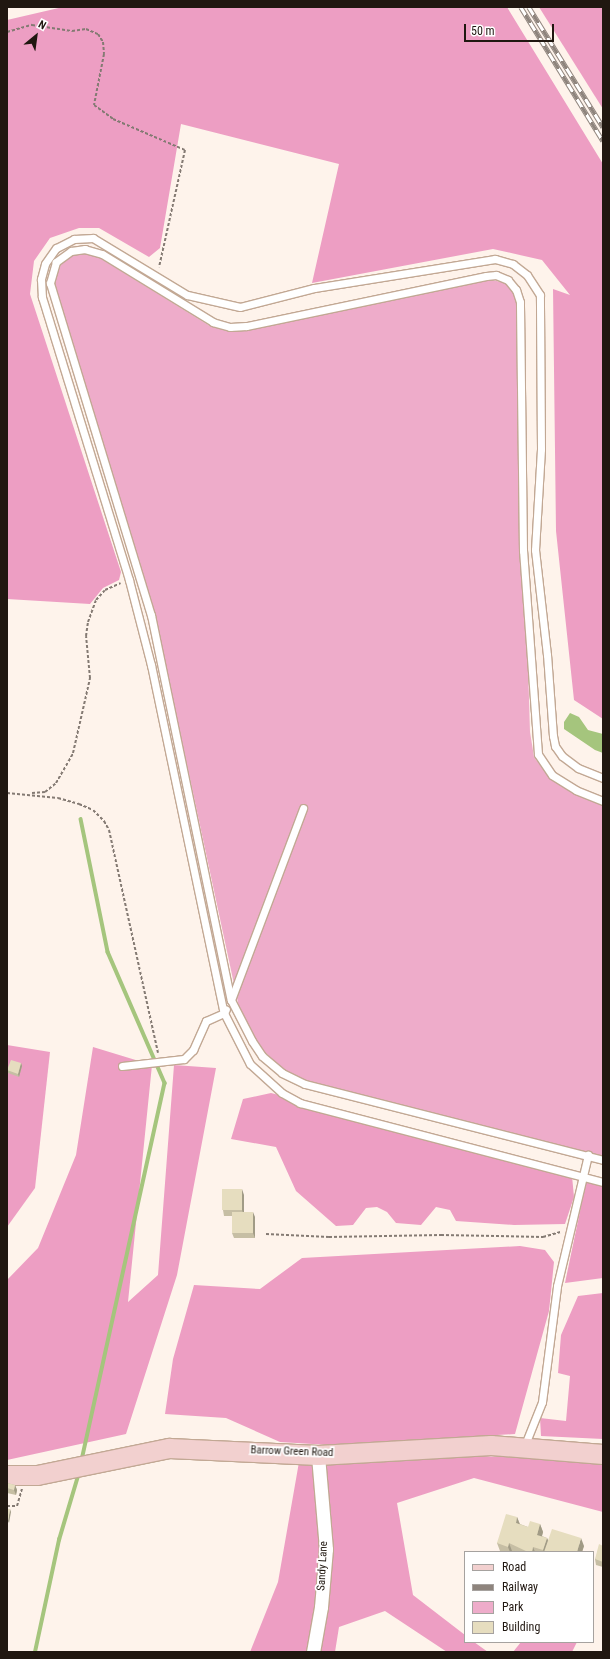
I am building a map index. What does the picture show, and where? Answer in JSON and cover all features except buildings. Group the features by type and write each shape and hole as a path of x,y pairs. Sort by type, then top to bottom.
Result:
{"street":[{"name":"Barrow Green Road","path":"13,1476 42,1474 169,1448 318,1455 491,1445 603,1454"},
{"name":"Sandy Lane","path":"313,1652 321,1607 326,1549 318,1455"}],"lane":[{"path":"603,778 578,768 562,756 555,746 553,736 547,655 535,550 541,449 540,295 527,275 513,264 495,259 314,288 240,307 186,295 93,238 74,239 56,248 45,264 41,279 42,297 129,580 151,666 224,1013 250,1064 282,1093 300,1103 603,1182"},
{"path":"603,801 576,790 552,775 538,754 523,551 520,302 516,290 508,280 496,275 486,276 246,326 230,327 213,322 102,254 85,249 70,251 56,262 50,283 151,615 231,1000 262,1056 282,1073 305,1084 603,1160"},
{"path":"122,1066 184,1059 189,1055 206,1021 224,1013 231,1000 303,808"},
{"path":"523,1447 542,1402 557,1286 588,1155"}],"path":[{"path":"7,32 32,25 72,31 86,29 98,34 103,42 104,54 94,105 113,119 185,150 157,276"},
{"path":"28,794 45,792 66,770 73,753 90,678 86,636 88,622 96,600 105,590 129,580"},
{"path":"7,793 58,798 93,810 104,821 109,830 161,1062"},
{"path":"266,1234 329,1237 441,1235 543,1237 563,1231 572,1222"},
{"path":"7,1506 17,1506 22,1494 13,1476"}],"green space":[{"path":"77,253 95,255 210,326 230,332 486,279 507,283 514,292 517,302 530,732 534,757 549,777 576,795 603,806 603,1157 305,1081 283,1070 264,1051 251,1033 240,1012 153,606 59,308 54,283 58,269 66,259"}],"shaded area":[{"path":"63,7 507,7 603,164 603,719 574,700 556,531 553,289 570,295 542,260 493,249 312,283 339,164 181,124 160,248 149,257 99,228 79,228 50,238 34,261 30,294 121,572 119,580 103,588 90,604 7,599 7,20"},
{"path":"539,7 603,7 603,109"},
{"path":"570,713 579,717 588,730 603,734 603,753 595,750 564,729 564,722"},
{"path":"7,1045 50,1052 35,1188 7,1227"},
{"path":"93,1047 152,1065 128,1302 158,1275 174,1065 216,1068 177,1275 126,1434 7,1460 7,1280 38,1248 76,1155"},
{"path":"271,1093 486,1148 572,1176 574,1197 565,1224 514,1225 456,1221 450,1210 436,1207 421,1225 396,1223 387,1212 377,1207 366,1208 353,1225 336,1226 296,1191 276,1147 231,1139 243,1099"},
{"path":"587,1178 603,1183 603,1278 565,1283"},
{"path":"520,1246 545,1250 554,1262 549,1311 515,1434 329,1445 280,1442 226,1418 165,1414 173,1359 194,1285 260,1289 302,1258"},
{"path":"603,1293 603,1439 541,1436 540,1418 566,1421 570,1376 558,1373 561,1335 578,1296"},
{"path":"455,1455 603,1461 603,1512 474,1478 397,1503 413,1595 464,1634 464,1643 475,1643 488,1652 447,1652 385,1611 339,1627 335,1652 250,1652 278,1582 299,1462"},
{"path":"520,1643 576,1643 572,1652 513,1652"}],"waterway":[{"path":"81,819 108,952 165,1083 82,1461"},
{"path":"35,1652 59,1540 79,1473"}],"railway":[{"path":"521,7 603,141"},
{"path":"529,7 603,127"}]}
